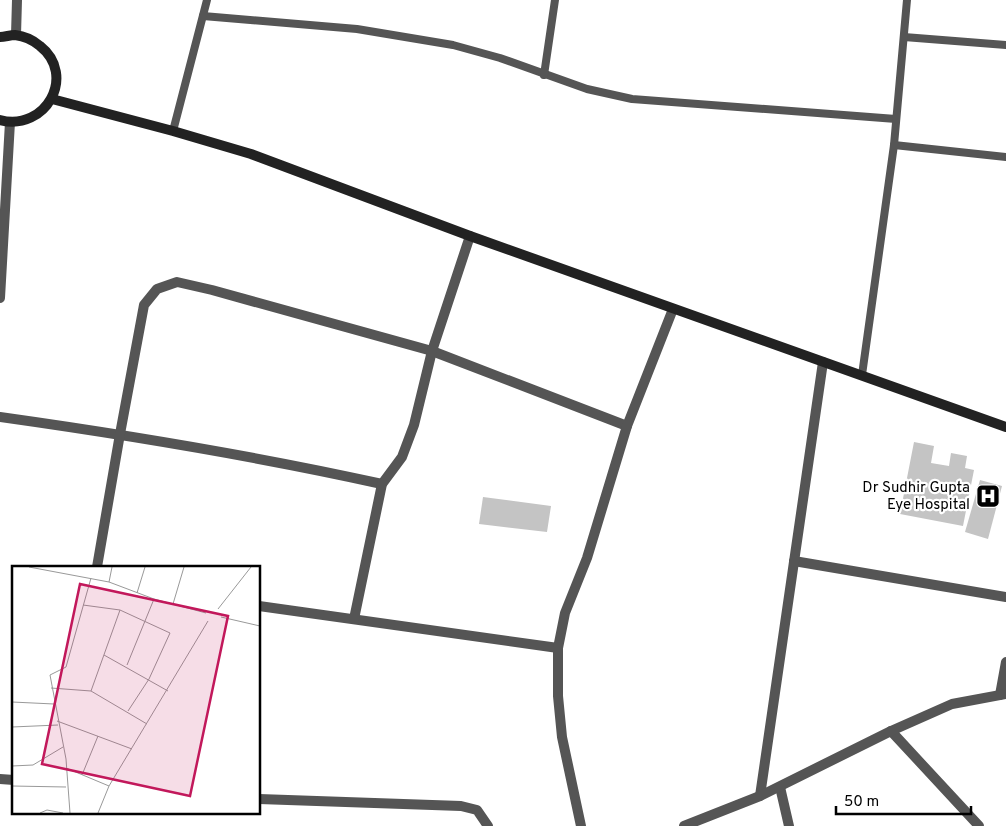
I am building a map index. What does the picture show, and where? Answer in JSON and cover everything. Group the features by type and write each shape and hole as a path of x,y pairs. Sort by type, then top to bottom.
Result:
{"street":[{"path":"16,35 17,0"},
{"path":"0,38 16,35 33,40 46,50 54,66 56,82 52,99 41,112 26,120 5,121 0,298"},
{"path":"52,99 252,154 470,236 1006,427"},
{"path":"354,619 382,484 402,457 414,425 432,351 470,236"},
{"path":"97,566 144,305 157,289 177,282 432,351 627,426"},
{"path":"581,826 562,737 558,696 558,648 565,613 587,558 627,426 673,309"},
{"path":"760,796 823,362"},
{"path":"0,417 120,434 286,463 382,484"},
{"path":"794,561 1006,597"},
{"path":"260,606 558,648"},
{"path":"684,826 780,787 891,731 952,704 1003,695 1006,662"},
{"path":"891,731 979,826"},
{"path":"780,787 789,826"},
{"path":"260,799 461,806 476,810 488,826"}],"lane":[{"path":"173,131 207,0"},
{"path":"544,75 555,0"},
{"path":"862,375 894,145 907,0"},
{"path":"203,16 357,29 453,45 500,58 587,89 632,99 896,119"},
{"path":"904,37 1006,45"},
{"path":"894,145 1006,157"}],"building":[{"path":"914,442 934,446 931,463 949,466 951,453 967,456 965,468 974,470 963,526 900,514"},
{"path":"980,480 1002,486 988,539 965,532"},
{"path":"483,497 551,506 547,532 479,524"}],"place":[{"name":"Dr Sudhir Gupta Eye Hospital","path":"988,496"}]}
